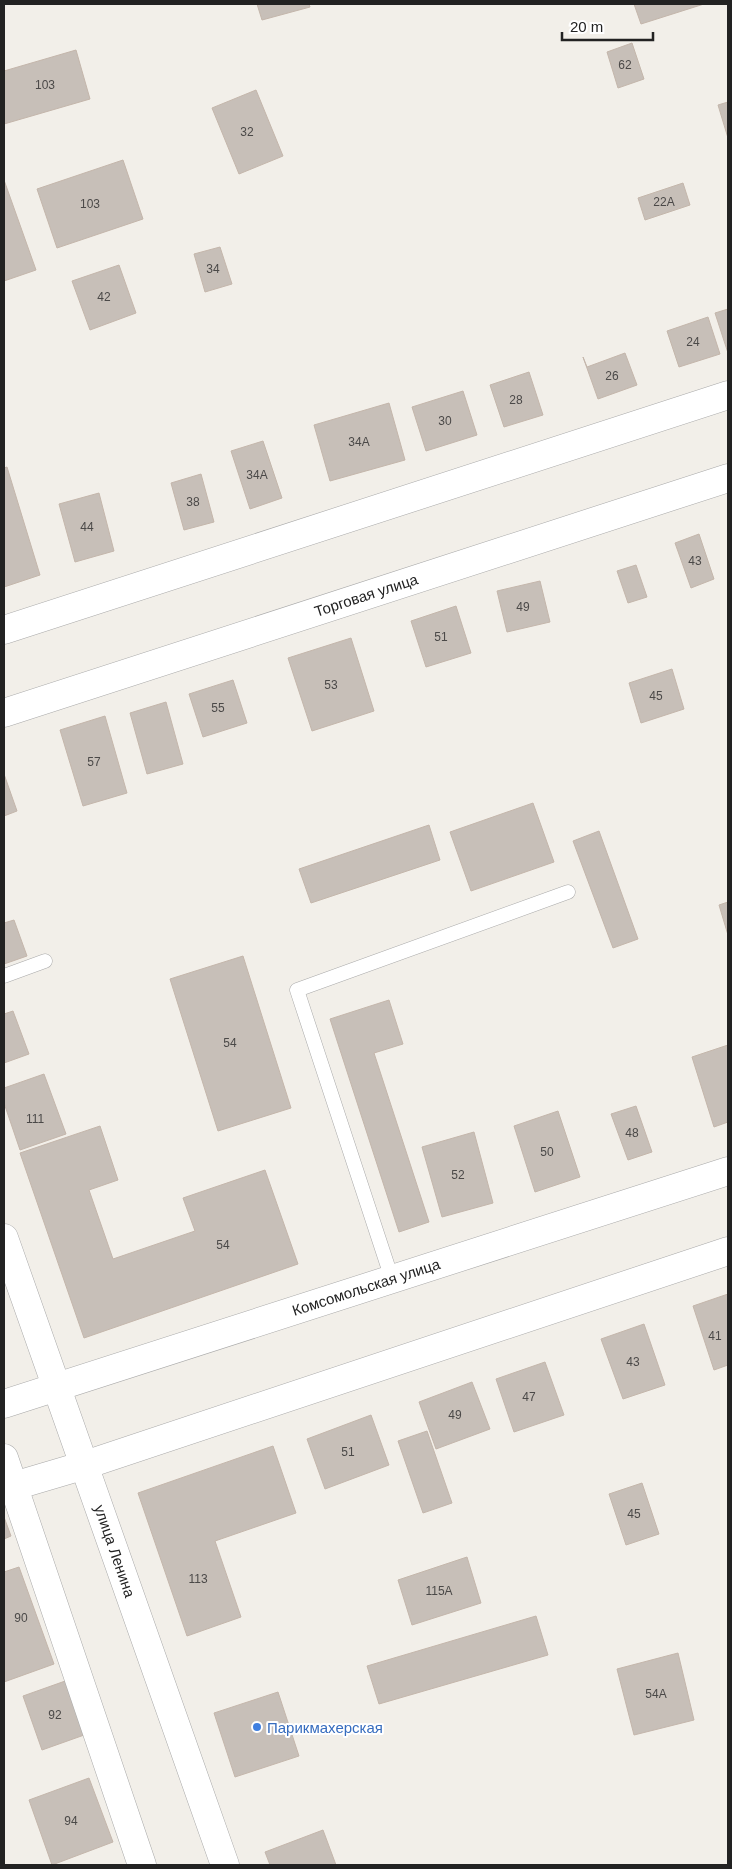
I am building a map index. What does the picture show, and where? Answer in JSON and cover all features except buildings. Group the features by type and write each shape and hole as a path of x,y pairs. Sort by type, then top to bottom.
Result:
{"street":[{"path":"4,630 728,395"},
{"name":"Торговая улица","path":"4,713 728,478"},
{"name":"Комсомольская улица","path":"4,1404 728,1172"},
{"name":"улица Ленина","path":"4,1238 225,1865"},
{"path":"14,1486 85,1465 728,1251"},
{"path":"4,1458 142,1865"}],"lane":[{"path":"392,1279 296,990 568,892"},
{"path":"4,976 45,961"}],"place":[{"name":"Парикмахерская","path":"257,1727"}]}
